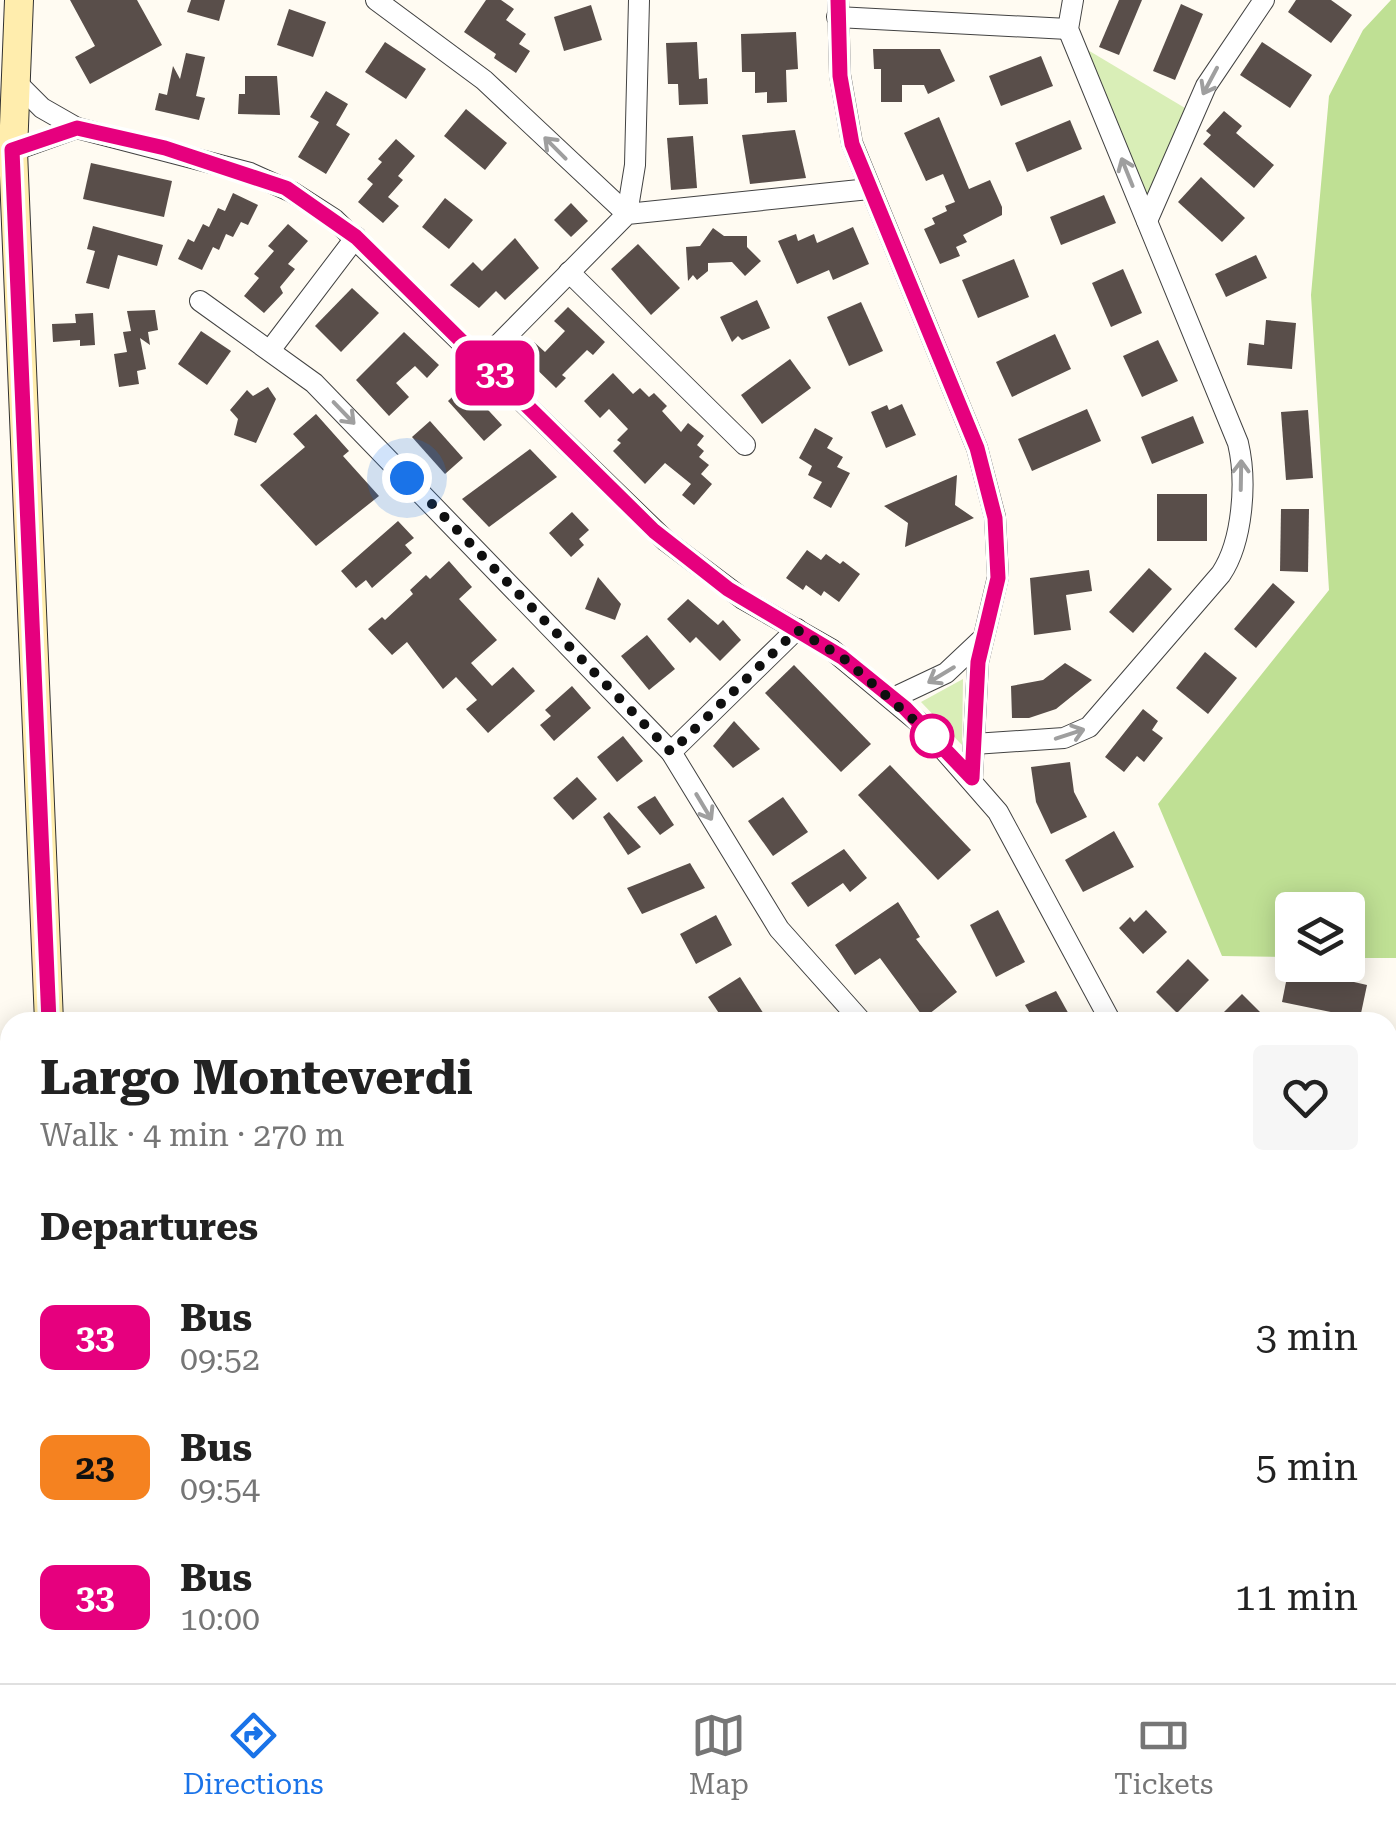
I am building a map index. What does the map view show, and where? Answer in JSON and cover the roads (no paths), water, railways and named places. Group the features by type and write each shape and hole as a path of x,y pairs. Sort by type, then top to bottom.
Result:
{"main road":[{"path":"19,0 12,150 49,1012"}],"street":[{"path":"377,0 494,89 627,214 869,189"},
{"path":"483,360 627,214 635,165 638,0"},
{"path":"974,744 1064,738 1085,730 1221,574 1231,555 1241,488 1238,444 1068,29 1073,0"},
{"path":"1147,221 1206,86 1264,0"},
{"path":"972,778 982,639 994,602 998,566 997,532 987,478 869,189 848,126 838,8 1068,29"},
{"path":"13,92 77,128 176,151 265,179 310,203 356,237 666,542 728,589 842,657 893,698 972,778 1004,824 1106,1012"},
{"path":"12,150 77,128"},
{"path":"271,349 356,237"},
{"path":"570,272 745,445"},
{"path":"200,301 271,349 328,396 671,752 779,930 853,1012"},
{"path":"671,752 797,630"},
{"path":"893,698 946,673 982,639"}]}
